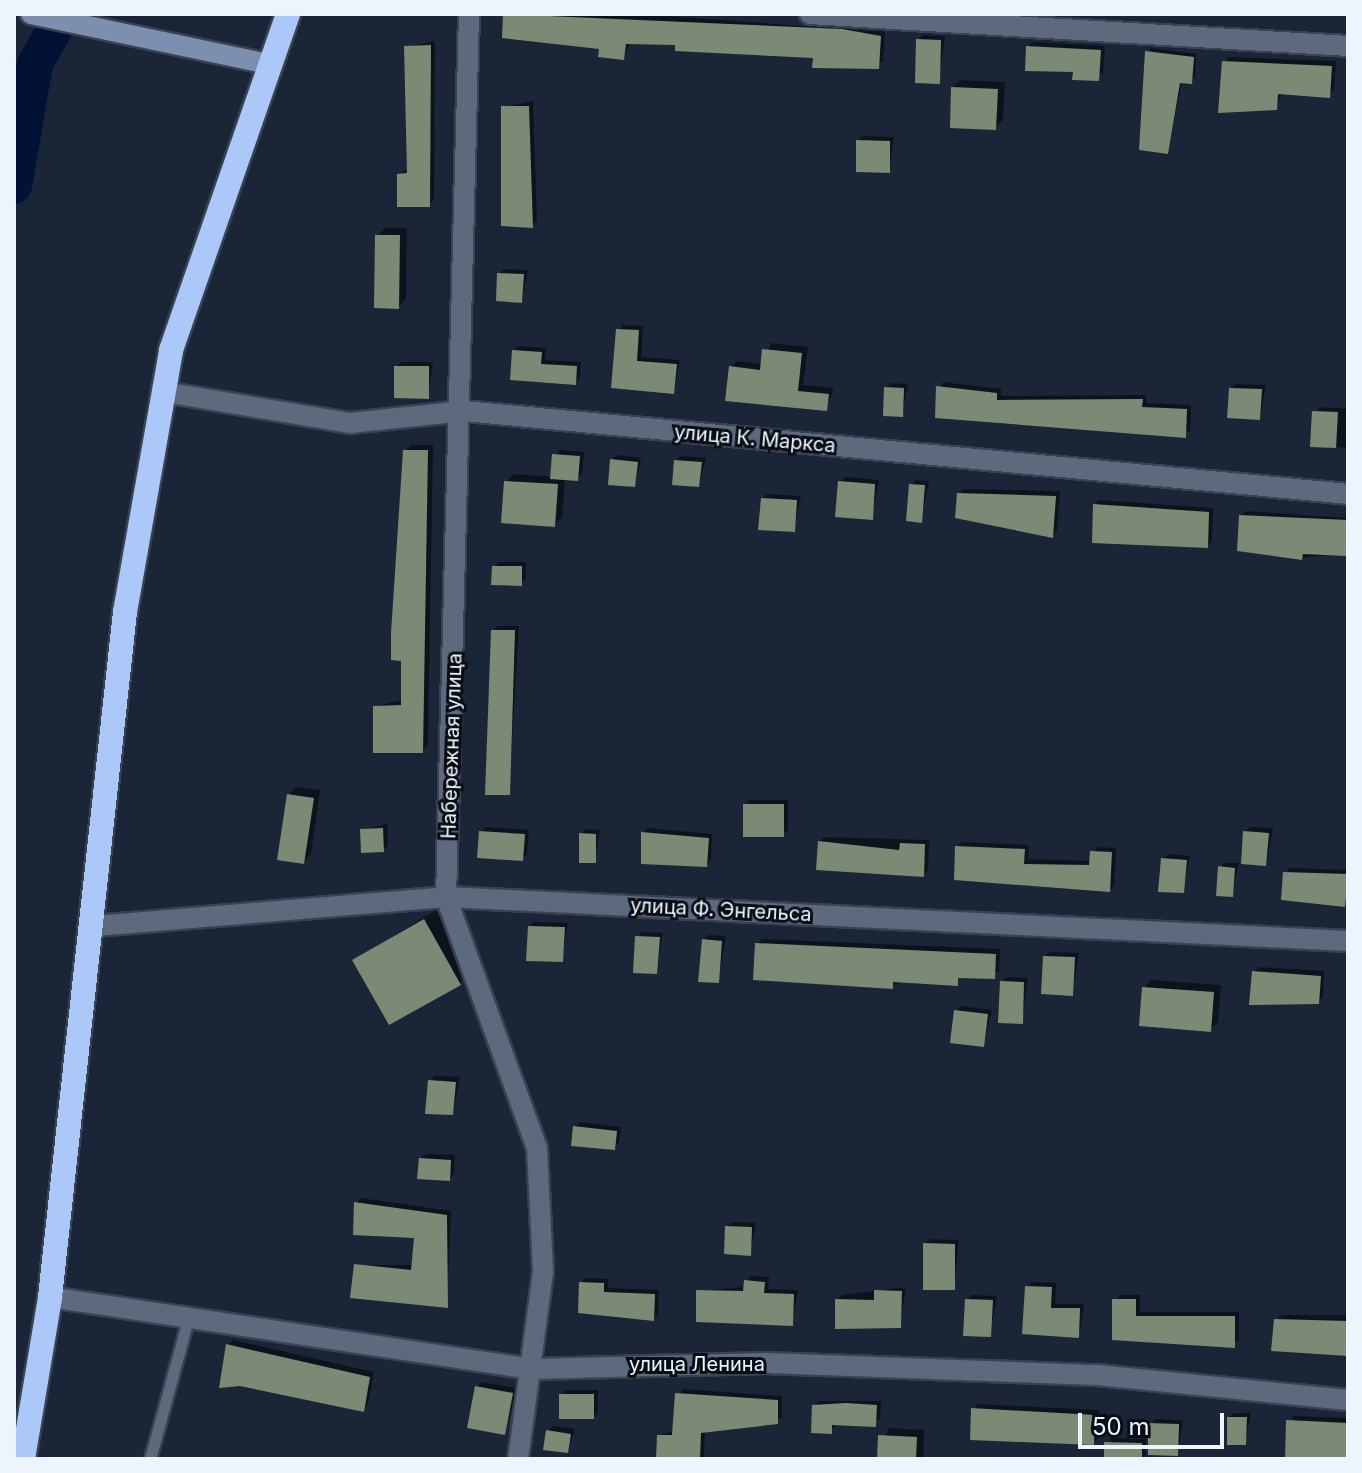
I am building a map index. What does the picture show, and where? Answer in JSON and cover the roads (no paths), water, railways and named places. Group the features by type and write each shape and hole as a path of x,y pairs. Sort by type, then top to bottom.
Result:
{"highway":[{"path":"23,1459 50,1297 95,926 125,612 171,350 288,14"}],"street":[{"path":"31,14 272,65"},
{"name":"Набережная улица","path":"469,14 464,411 446,897 537,1148 543,1272 534,1369 518,1459"},
{"path":"810,14 1348,46"},
{"name":"улица К. Маркса","path":"164,392 350,423 464,411 1348,494"},
{"name":"улица Ф. Энгельса","path":"95,926 446,897 1348,941"},
{"name":"улица Ленина","path":"50,1297 534,1369 766,1363 1097,1375 1348,1400"}],"lane":[{"path":"150,1459 188,1319"}],"waterway":[{"path":"14,186 35,64 63,14"}]}
